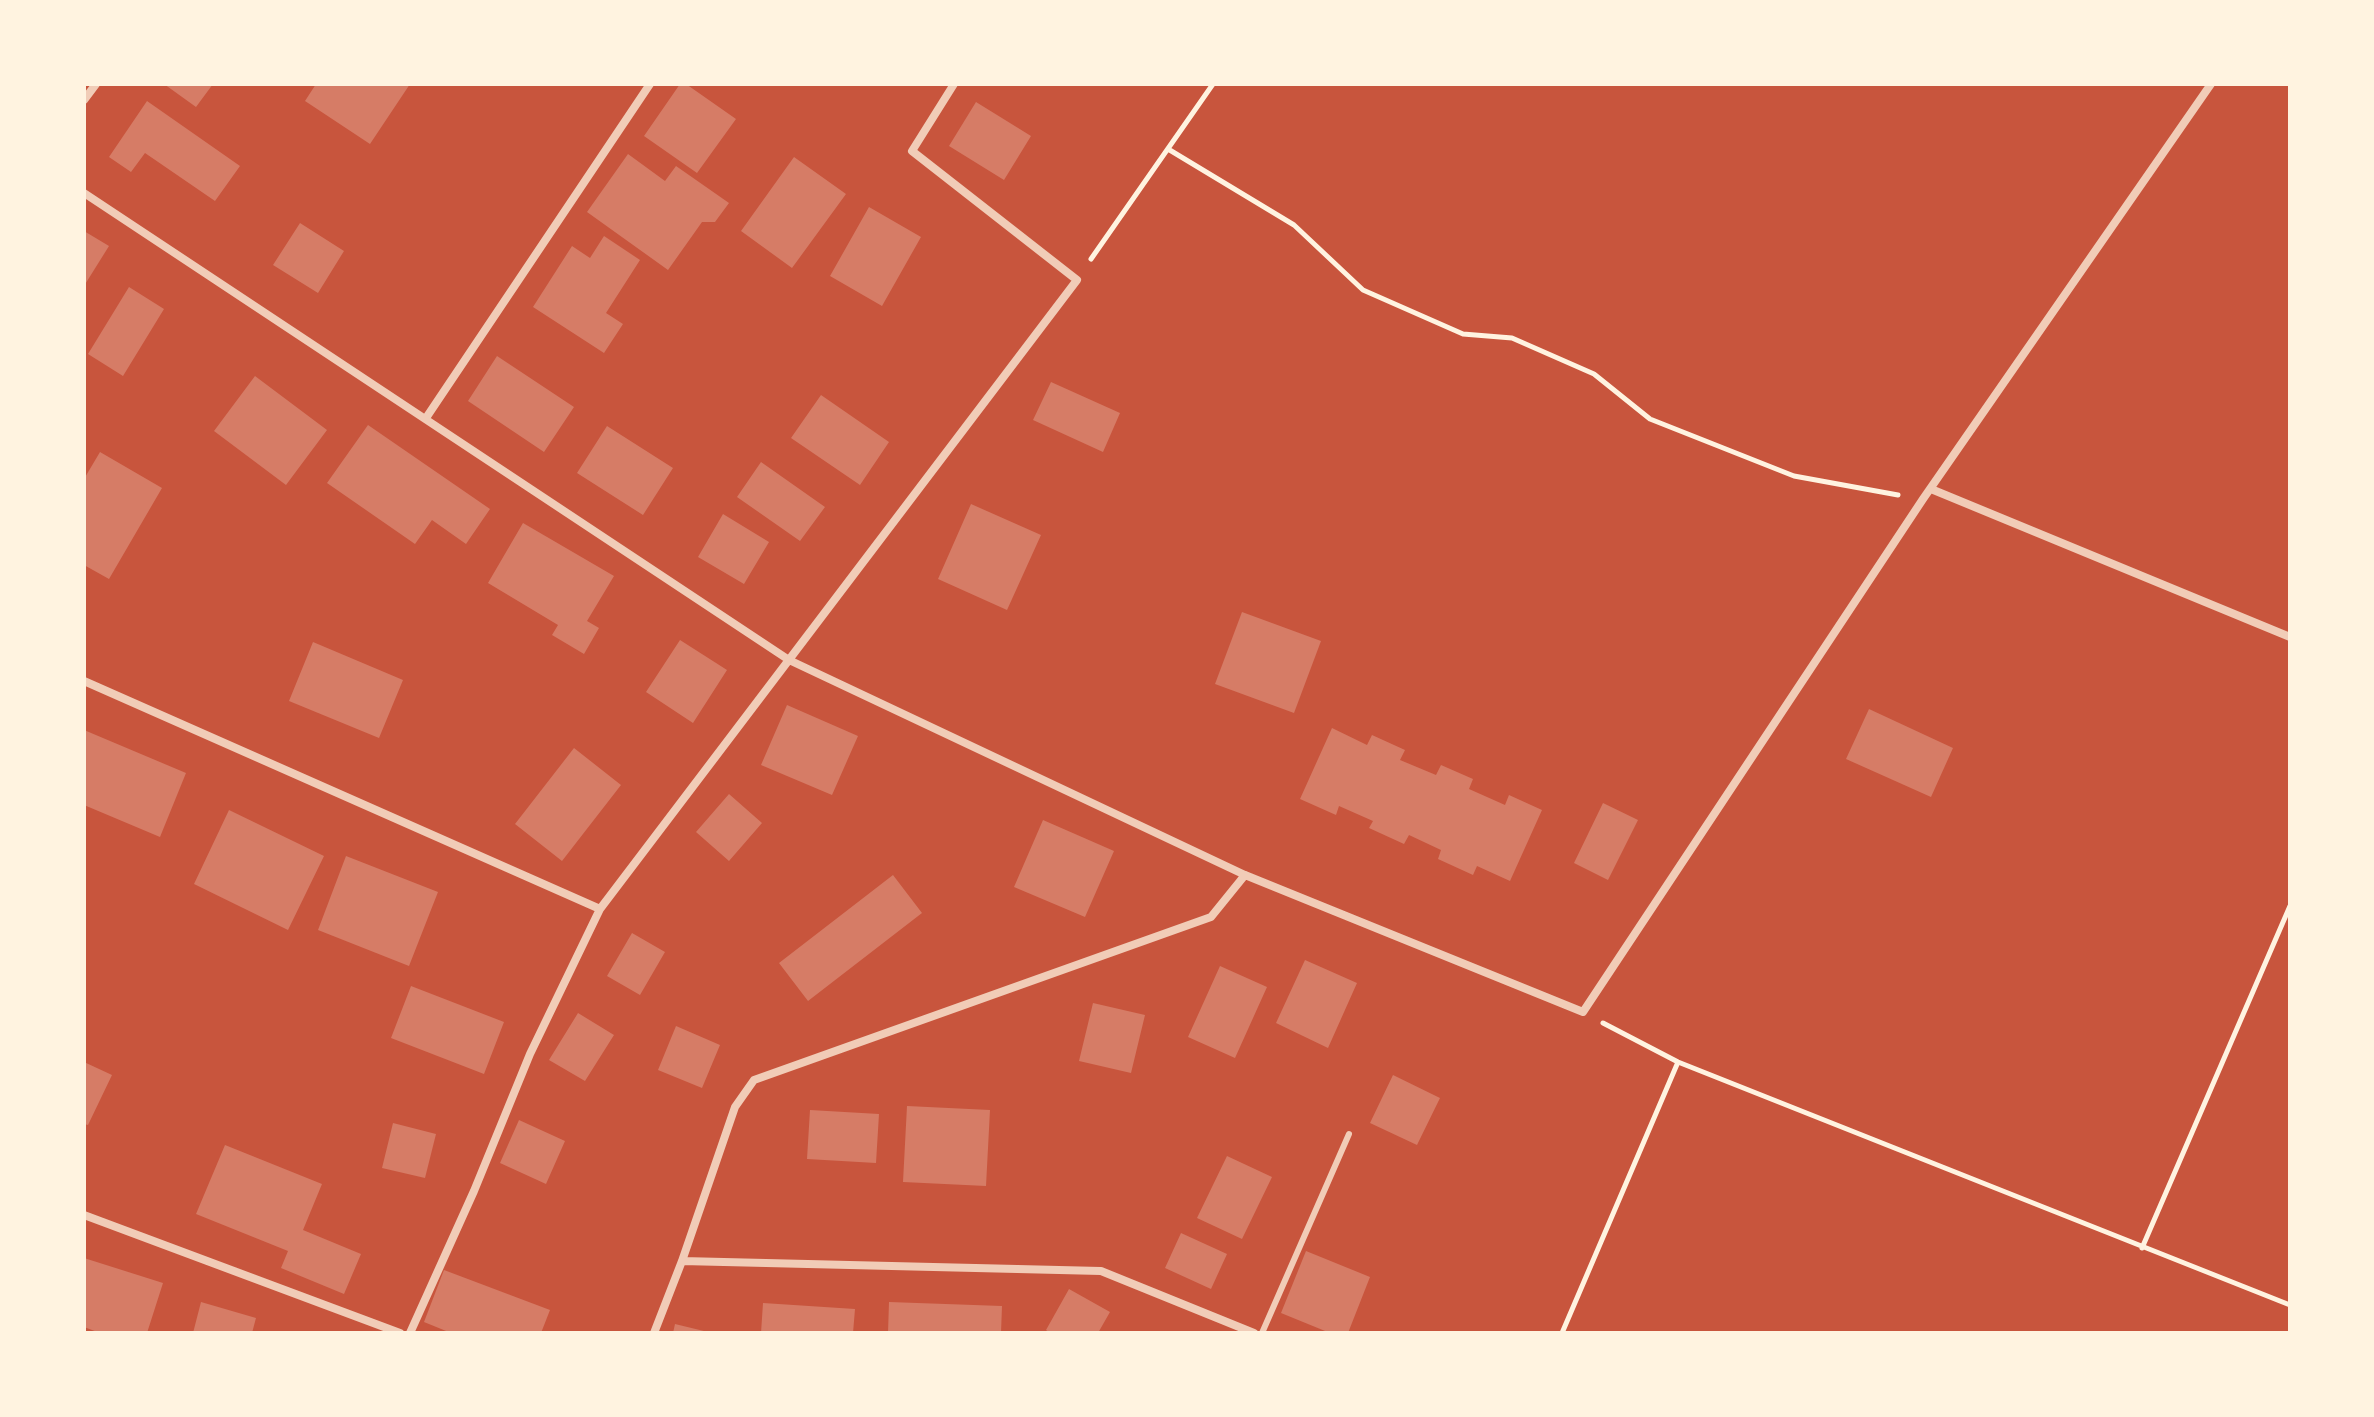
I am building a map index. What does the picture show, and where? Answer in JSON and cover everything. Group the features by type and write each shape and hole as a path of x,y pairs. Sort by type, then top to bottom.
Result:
{"street":[{"path":"84,100 96,84"},
{"path":"426,418 650,84"},
{"path":"410,1333 474,1191 530,1054 600,909 1077,280 912,151 954,84"},
{"path":"84,193 789,660 1245,875 1583,1012 1923,499 2211,84"},
{"path":"1931,489 2290,637"},
{"path":"84,681 600,909"},
{"path":"654,1333 735,1107 754,1080 1211,917 1245,875"},
{"path":"84,1215 400,1333"},
{"path":"682,1261 1101,1271 1254,1333"}],"lane":[{"path":"1262,1333 1349,1134"}],"path":[{"path":"1077,280 1213,84"},
{"path":"1168,149 1294,225 1363,290 1463,334 1512,338 1594,374 1650,419 1794,476 1923,499"},
{"path":"2142,1248 2290,906"},
{"path":"1583,1012 1678,1062 2290,1305"},
{"path":"1562,1333 1678,1062"}],"building":[{"path":"164,84 213,84 196,107"},
{"path":"316,84 410,84 370,144 305,101"},
{"path":"680,84 686,84 736,119 697,173 644,136"},
{"path":"147,101 240,166 215,201 145,153 131,172 109,157"},
{"path":"976,102 1031,136 1004,180 949,146"},
{"path":"628,154 665,181 676,166 729,203 715,222 702,222 668,270 587,212"},
{"path":"794,157 846,194 792,268 741,231"},
{"path":"869,207 921,237 882,306 830,276"},
{"path":"300,223 344,251 318,293 273,265"},
{"path":"84,231 109,246 84,286"},
{"path":"604,236 640,260 606,313 623,324 604,353 533,307 572,246 590,258"},
{"path":"129,287 164,309 123,376 88,354"},
{"path":"497,356 574,407 544,452 468,401"},
{"path":"255,376 327,430 286,485 214,431"},
{"path":"1051,382 1120,413 1103,452 1033,420"},
{"path":"821,395 889,442 860,485 791,438"},
{"path":"368,425 490,509 466,544 432,520 415,544 327,483"},
{"path":"607,426 673,468 643,515 577,473"},
{"path":"100,452 162,488 109,579 84,565 84,479"},
{"path":"761,462 825,507 800,541 737,497"},
{"path":"971,504 1041,535 1007,610 938,579"},
{"path":"723,514 769,542 744,584 698,557"},
{"path":"523,523 614,576 587,621 599,628 584,654 552,635 558,625 488,583"},
{"path":"1242,612 1321,641 1294,713 1215,684"},
{"path":"680,640 727,670 693,723 646,692"},
{"path":"313,642 403,680 379,738 289,701"},
{"path":"787,705 858,736 832,795 761,765"},
{"path":"1869,709 1953,748 1931,797 1846,759"},
{"path":"1332,728 1367,745 1372,735 1405,750 1400,760 1436,775 1441,765 1473,779 1469,789 1505,805 1509,795 1542,810 1510,881 1477,866 1473,875 1438,859 1441,850 1409,835 1404,844 1369,828 1373,821 1339,806 1336,815 1300,799"},
{"path":"84,730 186,773 160,837 84,805"},
{"path":"574,748 621,785 562,861 515,824"},
{"path":"729,794 762,823 729,861 696,832"},
{"path":"1603,803 1638,820 1608,880 1574,863"},
{"path":"229,810 324,856 288,930 194,884"},
{"path":"1043,820 1114,851 1085,917 1014,887"},
{"path":"346,856 438,892 409,966 318,930"},
{"path":"893,875 922,913 808,1001 779,963"},
{"path":"632,933 665,952 640,995 607,976"},
{"path":"1305,960 1357,983 1328,1048 1276,1023"},
{"path":"1220,966 1267,987 1235,1058 1188,1037"},
{"path":"411,986 504,1022 484,1074 391,1038"},
{"path":"1093,1003 1145,1015 1131,1073 1079,1061"},
{"path":"578,1013 614,1035 585,1081 549,1060"},
{"path":"676,1026 720,1045 702,1088 658,1070"},
{"path":"84,1062 112,1075 88,1125 84,1124"},
{"path":"1393,1075 1440,1098 1417,1145 1370,1123"},
{"path":"907,1106 990,1110 986,1186 903,1182"},
{"path":"810,1110 879,1114 876,1163 807,1159"},
{"path":"519,1120 565,1141 546,1184 500,1163"},
{"path":"393,1123 436,1134 425,1178 382,1168"},
{"path":"225,1145 322,1184 303,1230 361,1254 344,1294 281,1268 288,1251 196,1214"},
{"path":"1227,1156 1272,1177 1242,1239 1197,1218"},
{"path":"1181,1233 1227,1254 1211,1289 1165,1268"},
{"path":"1306,1251 1370,1277 1348,1333 1330,1333 1281,1313"},
{"path":"84,1258 163,1283 147,1333 100,1333 84,1327"},
{"path":"444,1270 550,1310 541,1333 451,1333 424,1322"},
{"path":"1069,1289 1110,1312 1098,1333 1050,1333 1046,1330"},
{"path":"201,1302 256,1318 252,1333 193,1333"},
{"path":"889,1302 1002,1306 1001,1333 888,1333"},
{"path":"763,1303 855,1309 853,1333 761,1333"},
{"path":"675,1324 708,1332 708,1333 673,1333"}]}
